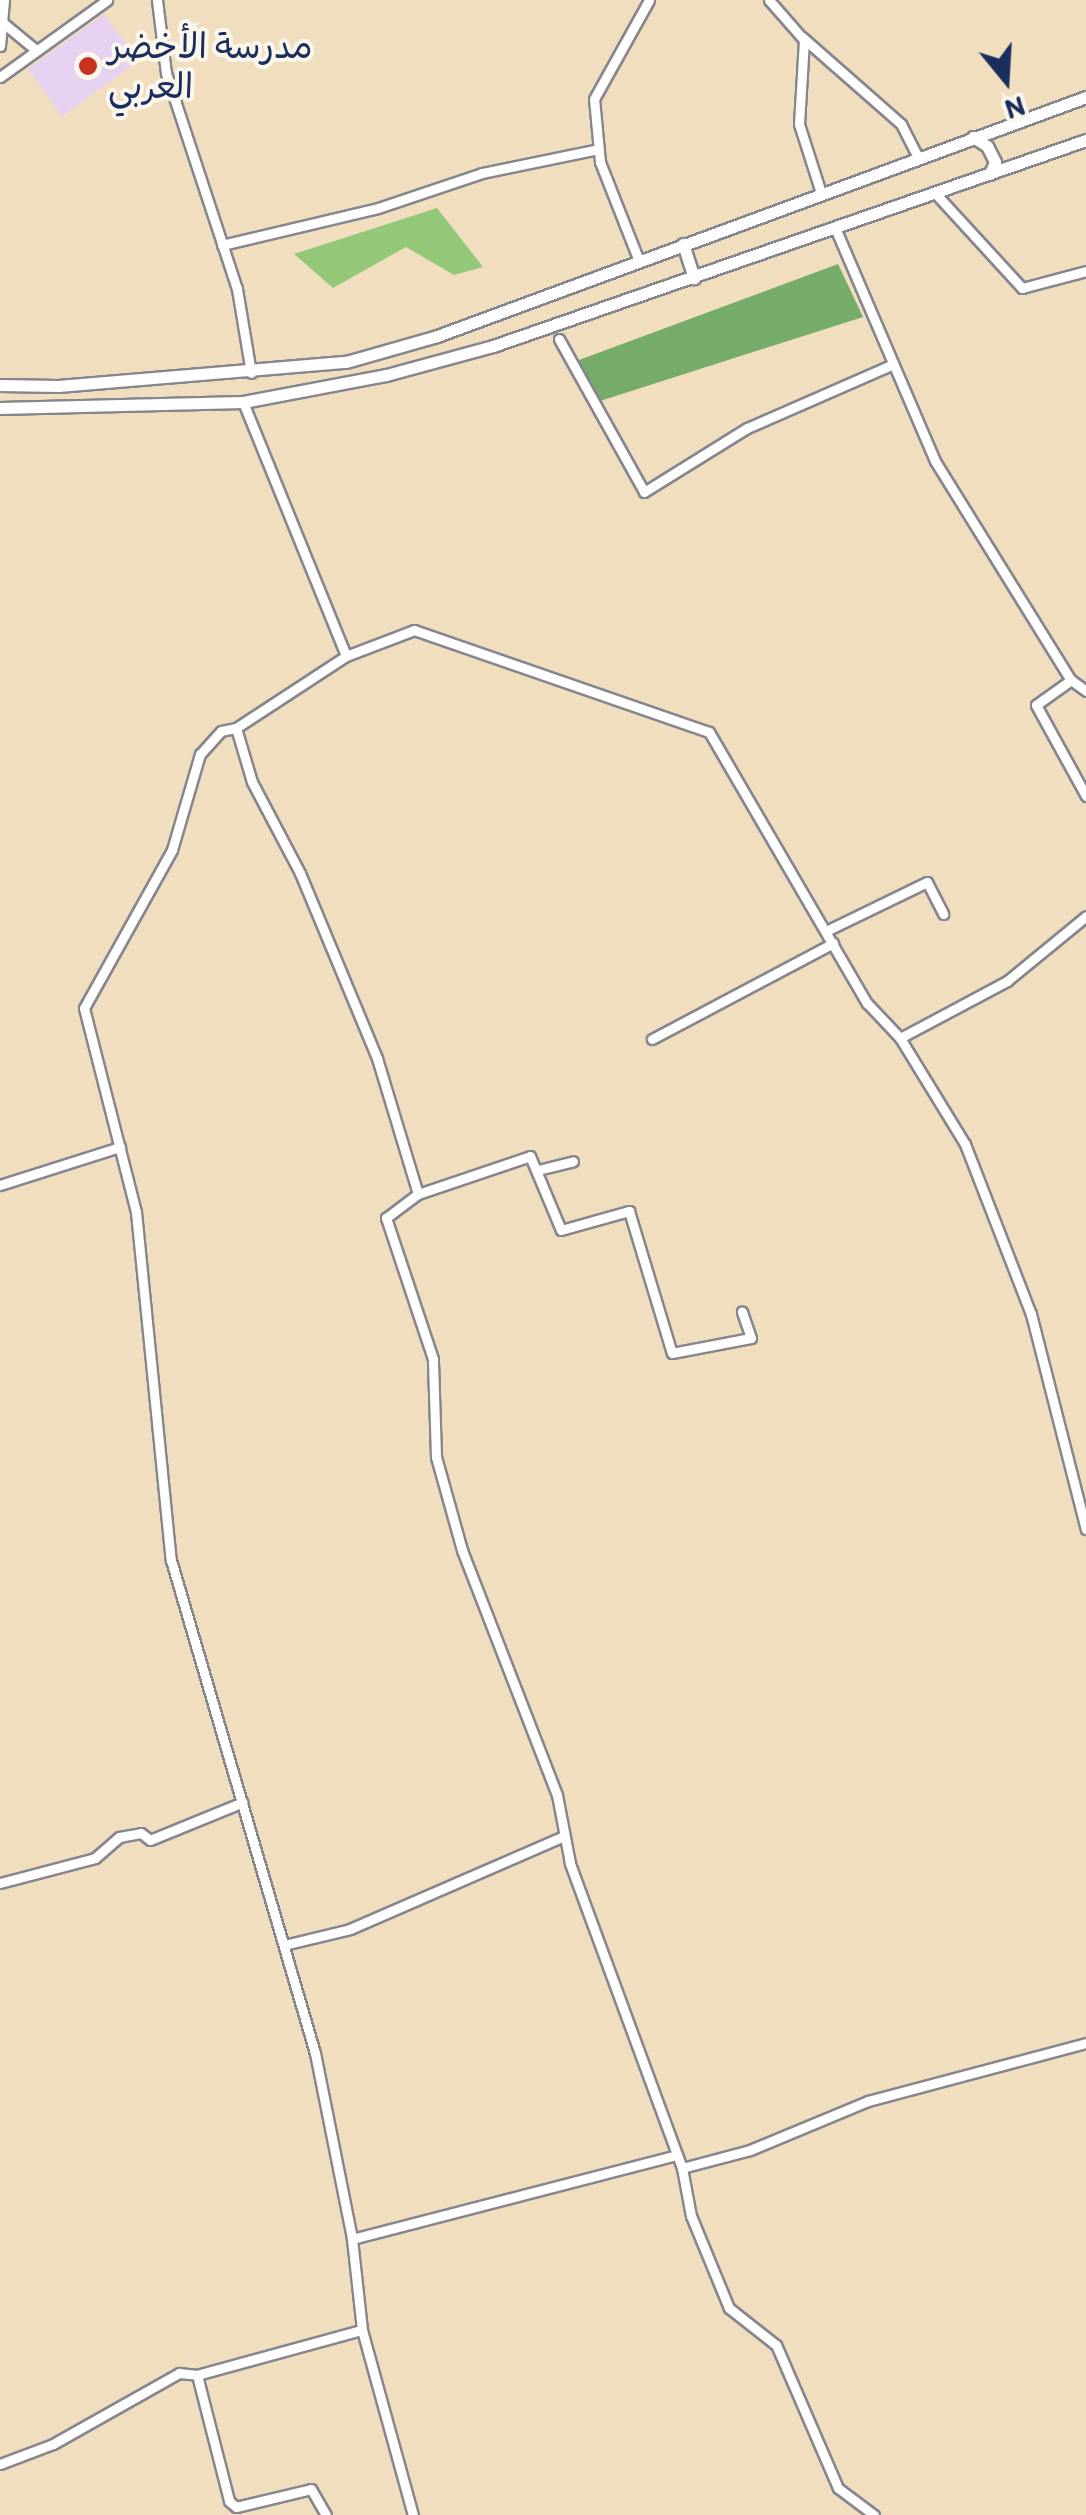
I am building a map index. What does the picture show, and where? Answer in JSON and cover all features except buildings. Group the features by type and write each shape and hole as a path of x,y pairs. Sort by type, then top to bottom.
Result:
{"main road":[{"path":"0,385 58,386 252,373 346,362 437,336 1086,97"},
{"path":"972,136 988,146 995,162 990,174"},
{"path":"0,408 243,402 445,359 836,230 1086,140"},
{"path":"683,244 694,278"},
{"path":"58,386 62,404"}],"street":[{"path":"0,46 4,0"},
{"path":"0,77 107,0"},
{"path":"157,0 166,72 222,244 252,373"},
{"path":"639,261 599,149 594,99 649,0"},
{"path":"769,0 800,36 900,124 918,157"},
{"path":"2,22 36,50"},
{"path":"800,36 799,124 820,193"},
{"path":"222,244 378,208 482,173 599,149"},
{"path":"935,193 1022,288 1086,271"},
{"path":"836,230 935,462 1072,680 1086,691"},
{"path":"559,339 644,492 747,428 891,365"},
{"path":"243,402 346,656"},
{"path":"413,2515 362,2330 352,2240 330,2114 171,1560 136,1212 84,1008 172,850 200,754 221,730 236,728 346,656 414,630 709,732 867,1003 900,1038 965,1144 1031,1314 1086,1529"},
{"path":"1072,680 1036,705 1086,796"},
{"path":"236,728 252,782 300,874 376,1058 418,1194"},
{"path":"826,931 927,882 943,914"},
{"path":"900,1038 1006,980 1086,916"},
{"path":"652,1039 833,943"},
{"path":"0,1186 120,1148"},
{"path":"742,1312 751,1338 672,1353 629,1211 561,1230 530,1156 418,1194 386,1218 433,1359 436,1458 462,1550 557,1794 564,1836 606,1972 682,2168 691,2216 722,2296 737,2317 776,2344 819,2455 838,2488 874,2515"},
{"path":"538,1170 573,1161"},
{"path":"0,1883 94,1858 119,1837 141,1833 150,1840 243,1802"},
{"path":"284,1945 350,1930 564,1836"},
{"path":"682,2168 750,2150 868,2101 1086,2044"},
{"path":"352,2240 676,2154"},
{"path":"0,2464 52,2444 179,2372 198,2375 362,2330"},
{"path":"198,2375 229,2501 236,2507 311,2489 319,2493 326,2515"}],"shaded area":[{"path":"104,14 138,61 62,116 28,69"}],"green space":[{"path":"437,208 483,267 454,275 406,247 333,288 294,254"},
{"path":"838,264 863,317 600,401 579,360"}],"place":[{"name":"مدرسة الأخضر العربي","path":"88,66"}]}
